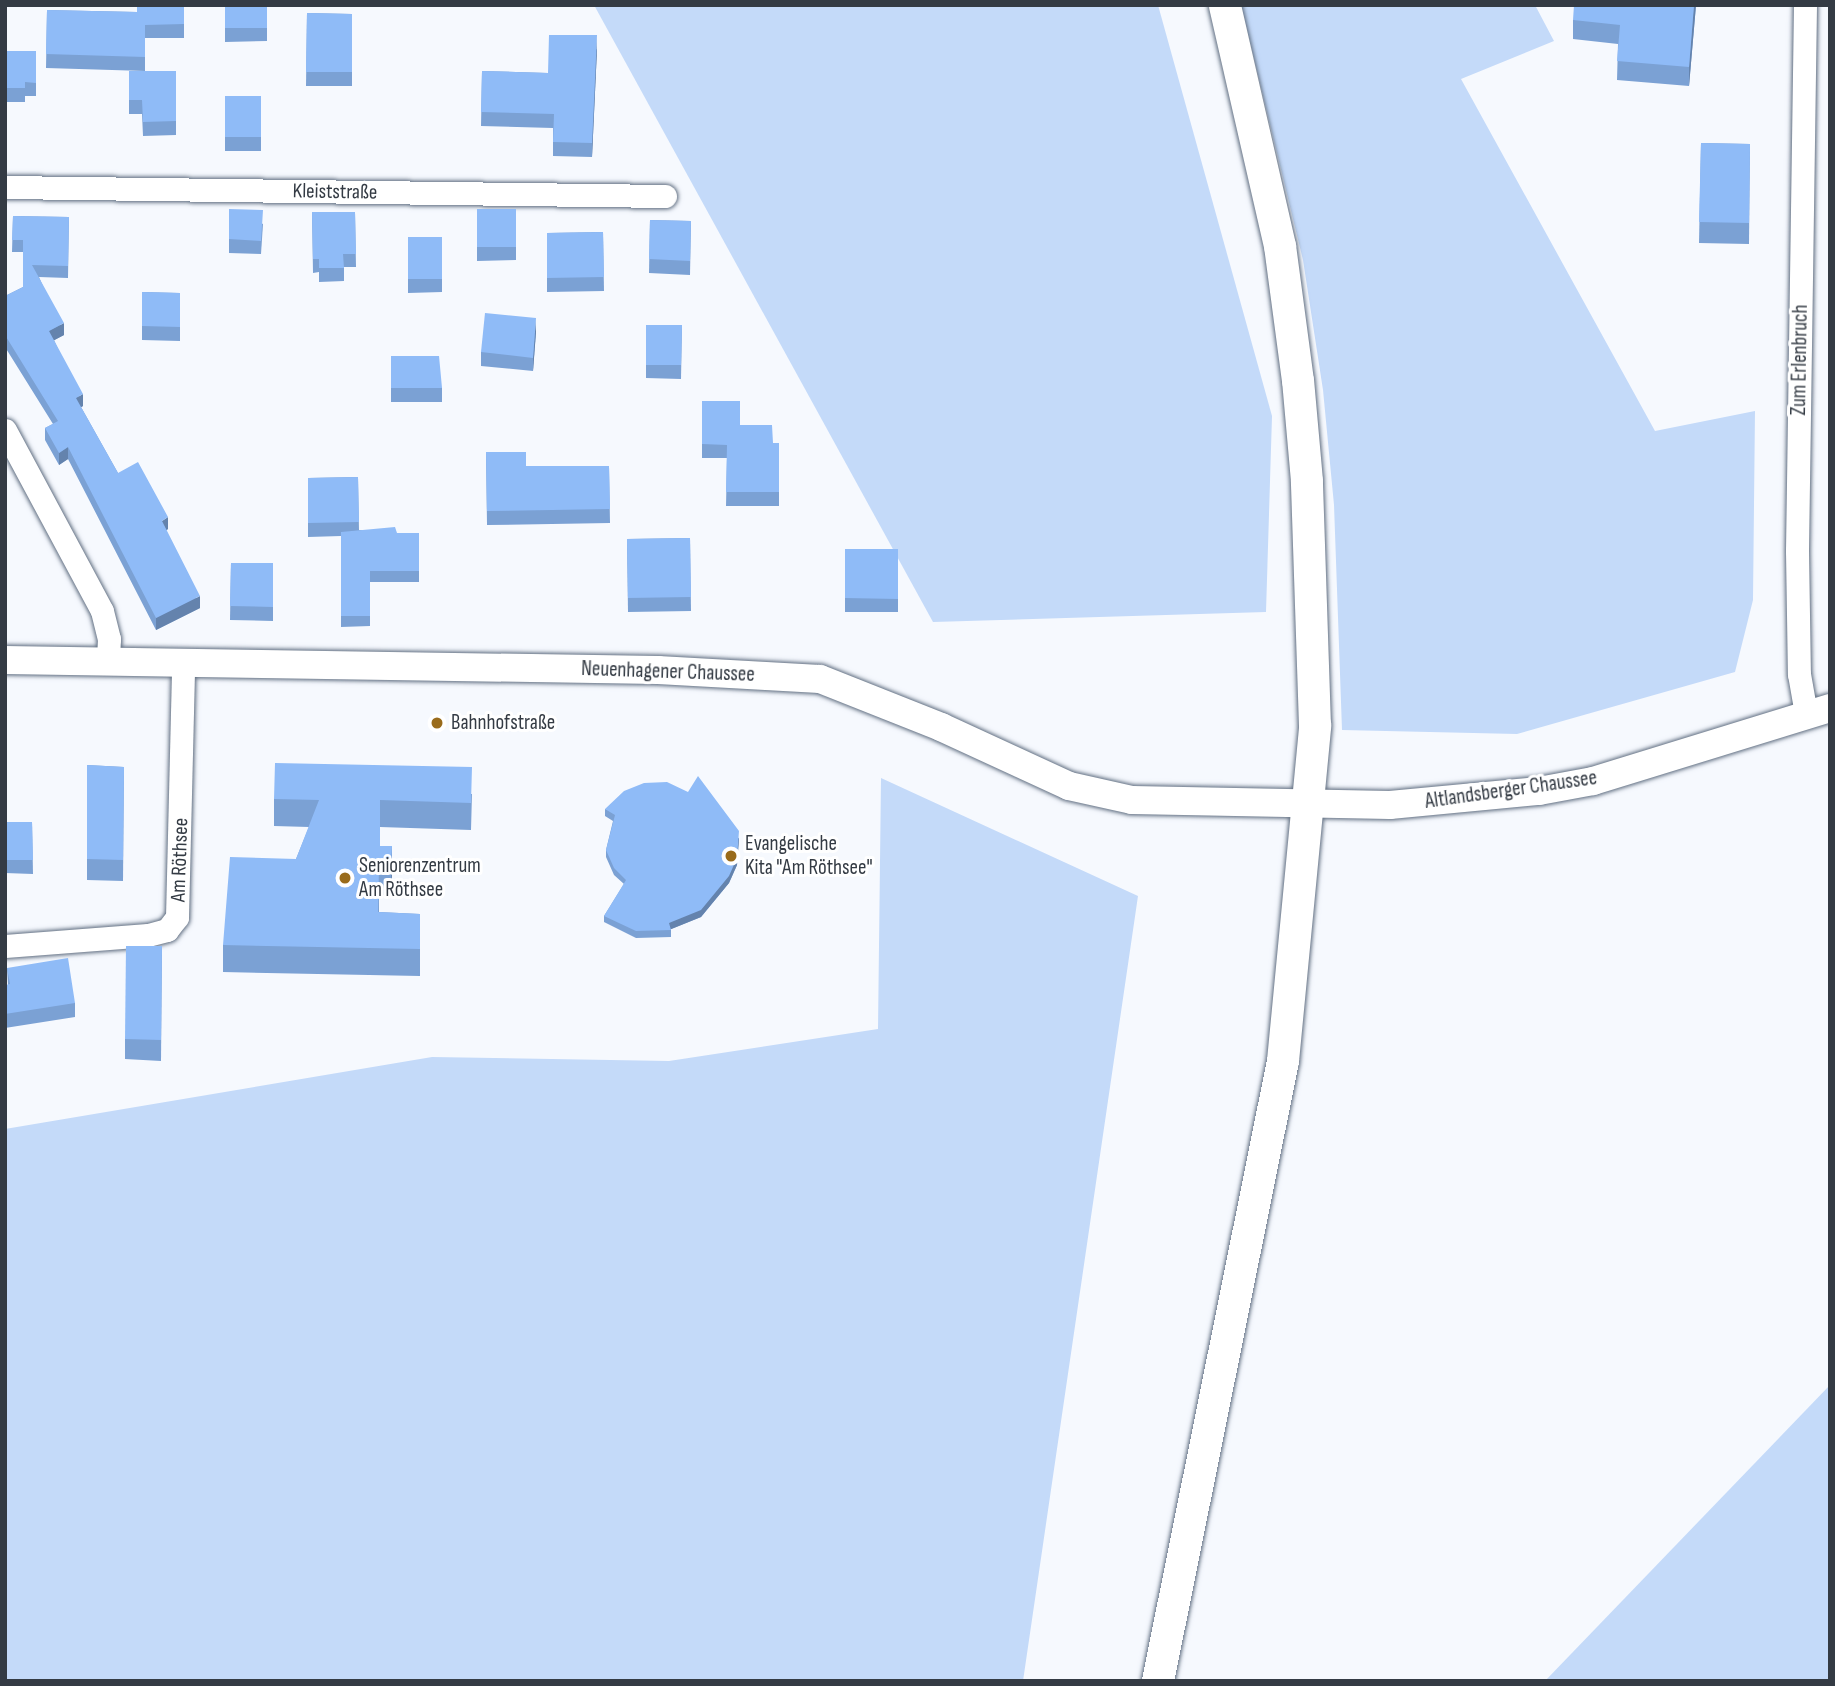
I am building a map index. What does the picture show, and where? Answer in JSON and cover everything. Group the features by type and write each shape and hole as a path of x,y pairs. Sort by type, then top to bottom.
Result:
{"main road":[{"path":"1158,1681 1283,1061 1315,726 1307,481 1298,381 1280,246 1225,5"}],"street":[{"name":"Zum Erlenbruch","path":"1805,5 1797,551 1799,674 1818,711"},
{"name":"Kleiststraße","path":"5,187 664,196"},
{"path":"5,430 102,611 109,639 108,660"},
{"name":"Neuenhagener Chaussee","path":"5,660 646,669 820,679 941,727 1069,786 1132,800 1307,803"},
{"name":"Am Röthsee","path":"5,946 148,935 167,930 177,917 183,664"},
{"name":"Altlandsberger Chaussee","path":"1307,803 1390,805 1593,781 1818,711"}],"shaded area":[{"path":"594,5 1158,5 1272,416 1266,612 933,622"},
{"path":"1241,5 1535,5 1554,41 1461,79 1655,431 1755,411 1753,600 1735,672 1517,734 1342,730 1334,505 1323,390 1303,260"},
{"path":"881,778 1138,896 1023,1681 5,1681 5,1129 432,1057 669,1061 878,1029"},
{"path":"1830,1385 1830,1681 1545,1681"}],"building":[{"path":"137,5 184,5 184,24 145,25 145,57 46,54 47,10 137,12"},
{"path":"225,5 267,5 267,28 225,28"},
{"path":"1574,5 1694,5 1689,67 1617,61 1620,25 1573,20"},
{"path":"307,13 352,14 352,72 306,72"},
{"path":"549,35 597,35 592,143 553,142 554,114 481,112 482,71 548,73"},
{"path":"5,51 36,51 36,83 25,82 25,88 5,88"},
{"path":"129,71 176,71 176,121 143,122 142,100 129,100"},
{"path":"225,96 261,96 261,137 225,137"},
{"path":"1701,143 1750,144 1749,223 1699,222"},
{"path":"229,209 263,210 261,241 229,239"},
{"path":"477,209 516,209 516,247 477,247"},
{"path":"312,212 355,212 356,254 343,254 344,268 319,268 319,259 313,259"},
{"path":"13,216 69,217 68,266 32,265 64,323 49,331 83,394 76,398 118,473 138,462 168,517 162,521 200,596 156,618 68,447 59,453 45,428 58,421 5,335 5,296 23,287 23,240 12,240"},
{"path":"650,220 691,221 690,261 649,259"},
{"path":"603,232 604,277 547,278 547,233"},
{"path":"408,237 442,237 442,279 408,279"},
{"path":"142,292 180,293 180,327 142,326"},
{"path":"485,313 536,318 533,358 481,352"},
{"path":"646,325 682,325 681,365 646,365"},
{"path":"391,356 439,356 442,388 391,388"},
{"path":"702,401 740,401 740,425 772,425 773,443 779,443 779,492 726,492 727,445 702,444"},
{"path":"486,452 526,452 526,466 609,466 610,509 487,511"},
{"path":"358,477 359,522 308,523 308,478"},
{"path":"395,527 397,533 419,533 419,571 370,571 370,616 341,616 341,532"},
{"path":"690,538 691,597 628,598 627,539"},
{"path":"845,549 898,549 898,599 845,598"},
{"path":"231,563 273,563 273,607 230,606"},
{"name":"Seniorenzentrum Am Röthsee","path":"275,763 472,767 471,803 380,800 380,846 392,846 391,868 379,868 378,912 420,914 420,949 223,945 230,857 296,859 319,800 274,799"},
{"path":"87,765 124,767 123,860 87,859"},
{"path":"698,776 739,831 737,858 729,876 701,910 669,923 671,930 636,931 604,916 626,880 614,868 606,850 615,815 605,809 624,791 644,783 667,782 688,792"},
{"path":"5,822 32,822 33,860 5,860"},
{"path":"126,946 162,946 161,1040 125,1039"},
{"path":"68,958 75,1003 5,1014 5,985 10,984 7,968"}],"place":[{"name":"Bahnhofstraße","path":"437,723"},
{"name":"Evangelische Kita \"Am Röthsee\"","path":"731,856"},
{"name":"Seniorenzentrum Am Röthsee","path":"345,878"}]}
